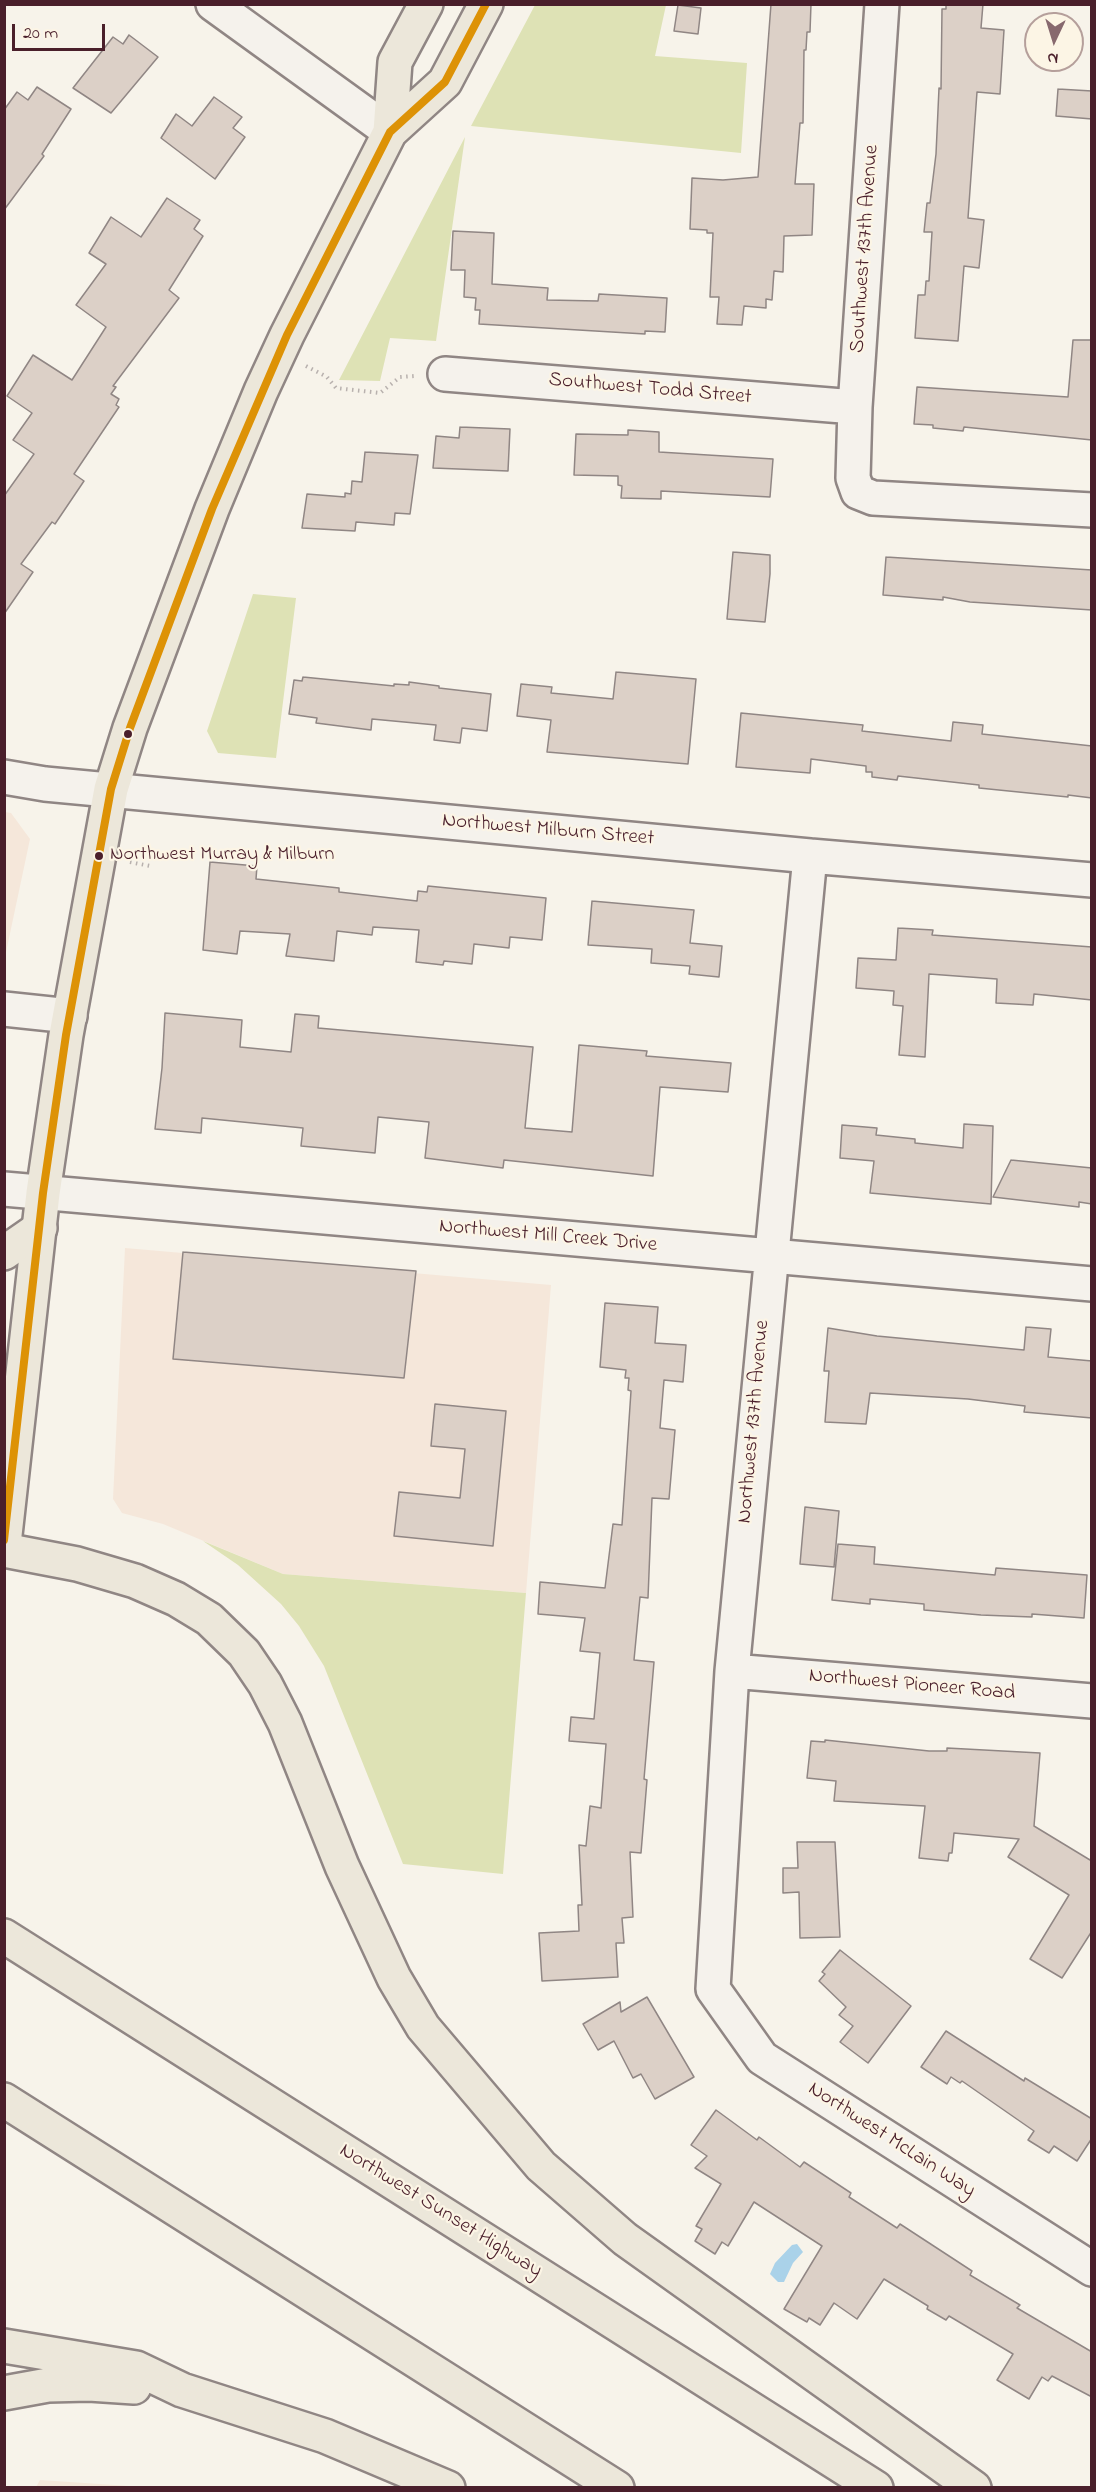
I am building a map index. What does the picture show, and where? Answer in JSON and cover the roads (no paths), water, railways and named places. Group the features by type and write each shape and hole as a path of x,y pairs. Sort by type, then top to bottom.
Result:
{"main road":[{"path":"390,132 396,62 426,4"},
{"path":"4,1544 43,1193 70,1017 111,789 130,728 212,508 280,351 390,132 445,82 486,4"},
{"path":"4,1253 40,1228"},
{"path":"4,1550 77,1564 135,1581 176,1599 209,1619 244,1653 265,1684 285,1723 342,1866 394,1978 423,2028 541,2166 625,2239 974,2487"},
{"name":"Northwest Sunset Highway","path":"4,1936 876,2487"},
{"path":"4,2100 617,2487"},
{"path":"4,2346 136,2368 182,2390 325,2436 448,2487"},
{"path":"4,2393 48,2385 89,2384 182,2390"}],"street":[{"path":"213,4 390,132"},
{"name":"Southwest 137th Avenue","path":"882,4 855,406 853,478 858,492 873,498 1092,510"},
{"name":"Southwest Todd Street","path":"445,374 855,406"},
{"name":"Northwest Milburn Street","path":"4,777 45,784 810,856 1092,880"},
{"name":"Northwest 137th Avenue","path":"713,1989 732,1671 810,856"},
{"path":"4,1009 70,1017"},
{"name":"Northwest Mill Creek Drive","path":"4,1189 1092,1284"},
{"name":"Northwest Pioneer Road","path":"732,1671 1092,1701"},
{"name":"Northwest McLain Way","path":"713,1989 762,2058 1092,2269"}],"water":[{"path":"797,2244 803,2252 793,2263 784,2282 778,2282 770,2274 775,2263 792,2245"}],"place":[{"name":"Northwest Murray & Milburn","path":"99,856"}]}
